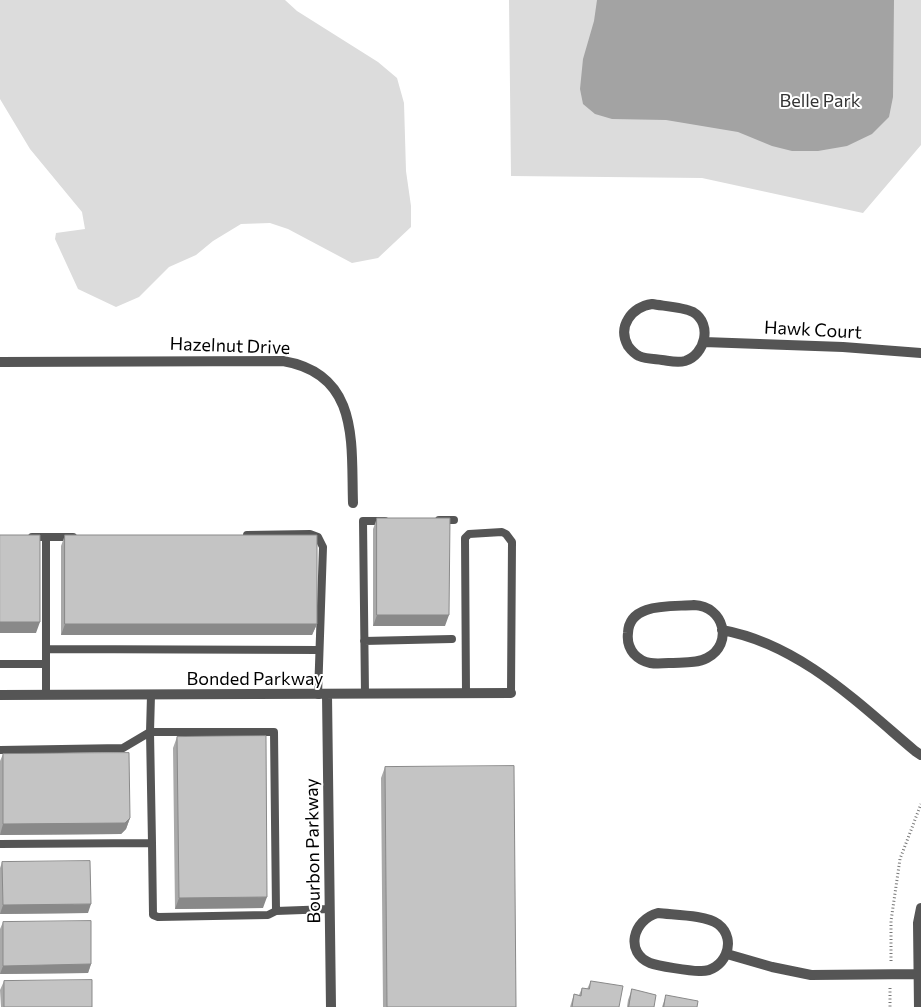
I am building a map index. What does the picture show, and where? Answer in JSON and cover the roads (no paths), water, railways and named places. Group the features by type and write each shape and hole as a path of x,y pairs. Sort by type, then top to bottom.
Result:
{"street":[{"path":"652,304 692,312 698,316 703,324 704,342 700,351 684,361 675,362 639,356 626,342 625,324 629,316 643,305 652,304"},
{"name":"Hawk Court","path":"704,342 844,347 921,353"},
{"name":"Hazelnut Drive","path":"0,362 283,361 301,365 322,378 336,392 346,411 350,432 353,503"},
{"path":"704,606 712,610 718,617 722,630 720,645 715,652 707,658 698,661 652,664 635,656 627,639 632,621 638,613 646,609 704,606"},
{"path":"722,630 757,638 804,662 857,702 921,755"},
{"name":"Bonded Parkway","path":"0,695 511,693"},
{"name":"Bourbon Parkway","path":"323,695 330,909 331,1007"},
{"path":"919,1007 918,923 921,908"},
{"path":"658,913 709,920 717,923 727,936 727,954 723,961 708,971 650,963 637,951 635,934 643,919 658,913"},
{"path":"727,954 772,967 811,974 919,974"}],"lane":[{"path":"427,520 454,520"},
{"path":"365,694 362,521 390,521"},
{"path":"466,693 465,538 468,534 502,532 512,542 511,693"},
{"path":"242,535 310,534 318,537 323,547 319,650 323,695"},
{"path":"28,537 85,537"},
{"path":"46,537 46,695"},
{"path":"364,642 452,639"},
{"path":"46,649 319,650"},
{"path":"0,664 46,664"},
{"path":"151,695 153,915 158,917 268,915 276,912 330,909"},
{"path":"0,750 122,748 150,732 274,732 276,912"},
{"path":"0,844 152,843"}],"park label":[{"name":"Belle Park","path":"820,101"}]}
